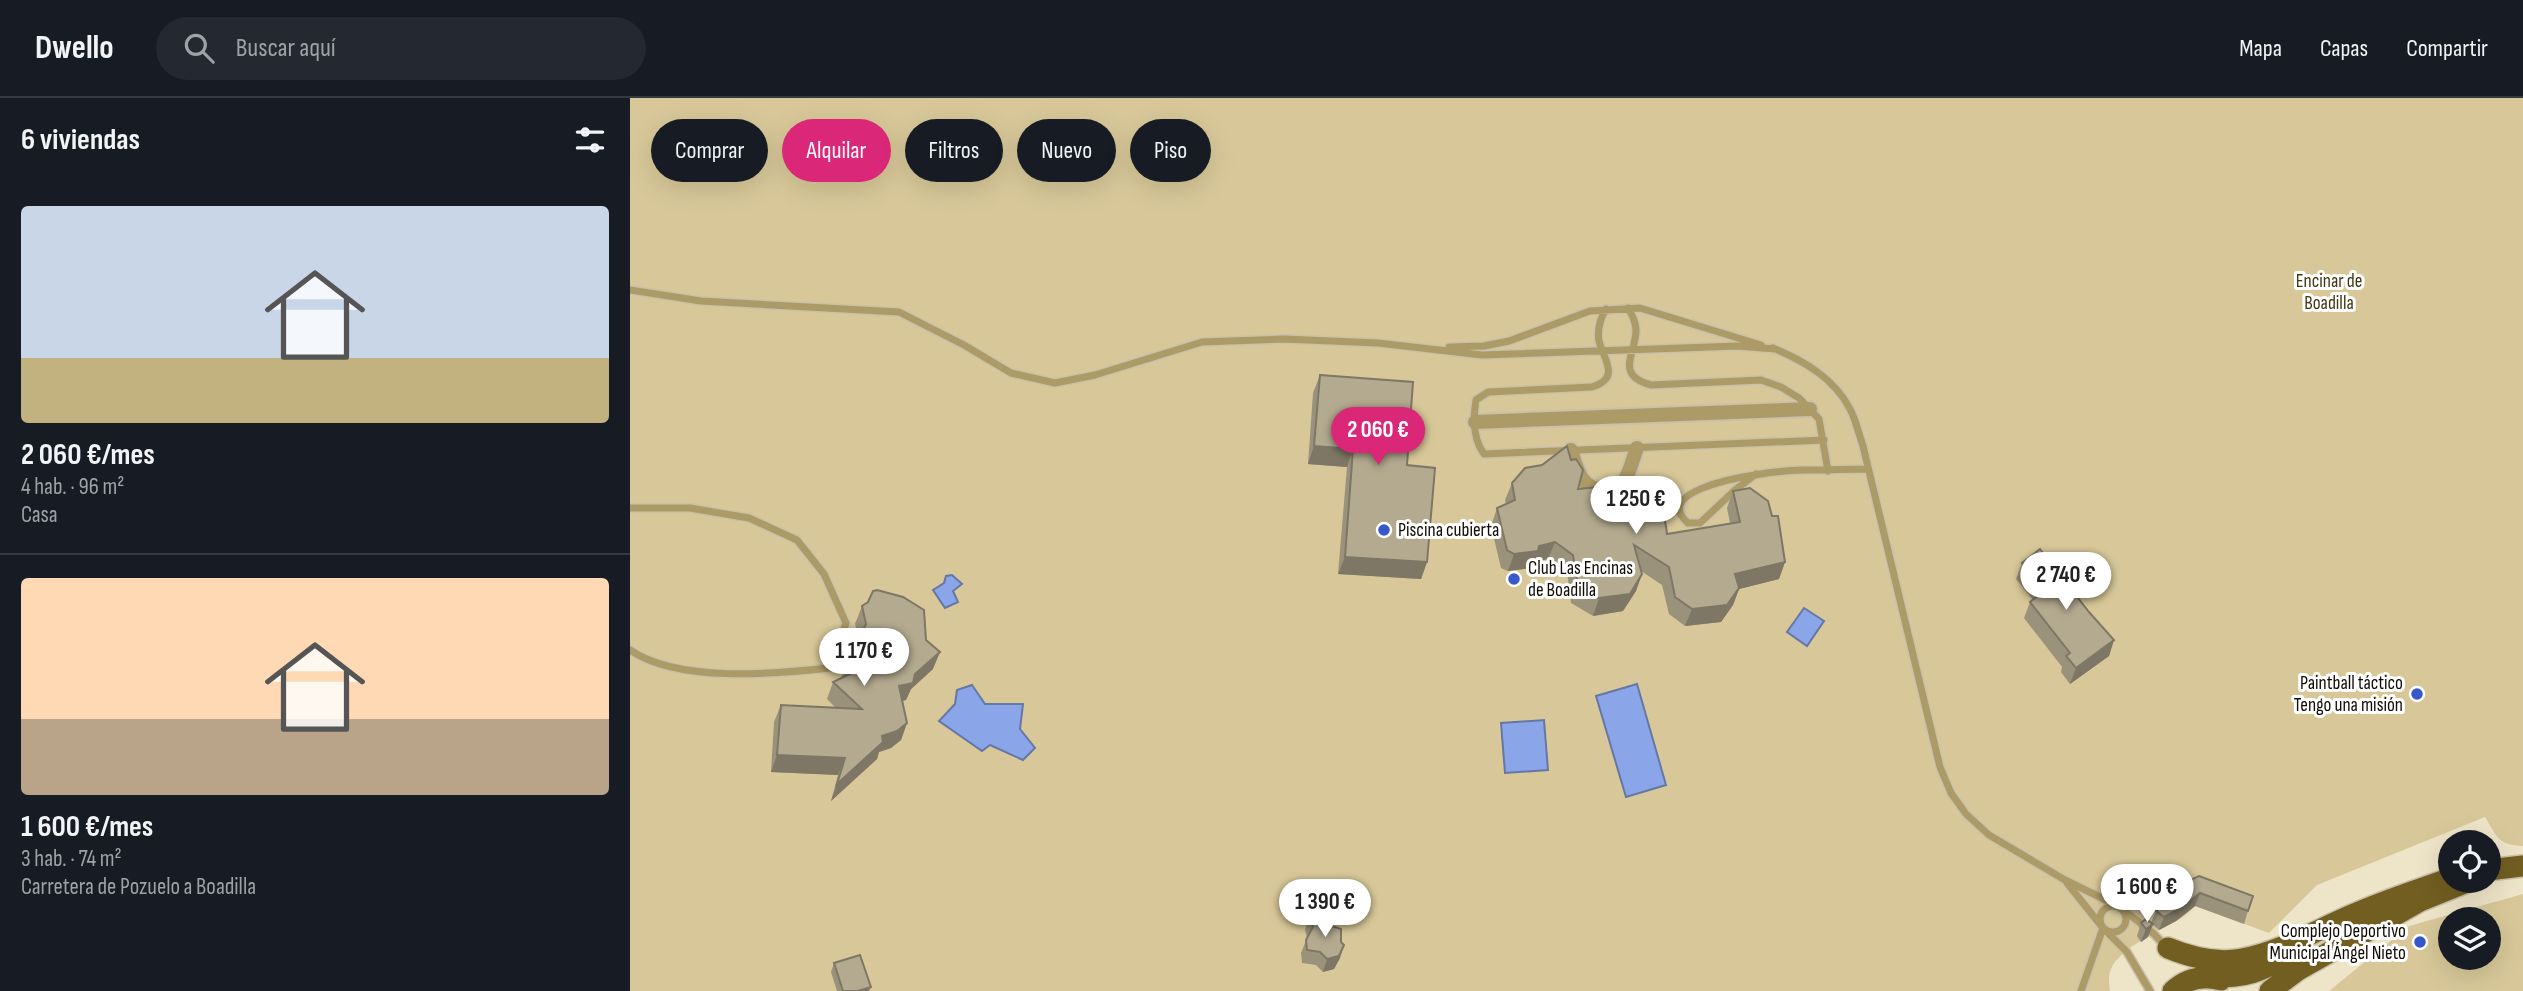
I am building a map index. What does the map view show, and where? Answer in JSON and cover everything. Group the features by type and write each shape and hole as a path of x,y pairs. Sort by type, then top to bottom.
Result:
{"main road":[{"path":"2168,948 2182,954 2219,961 2241,960 2373,905 2438,883"},
{"path":"2196,972 2233,978 2254,974 2438,884"},
{"path":"2270,991 2298,970 2420,901 2440,893"},
{"path":"2173,991 2196,972"},
{"path":"2196,972 2219,979 2237,991"}],"street":[{"path":"1475,422 1811,410"},
{"path":"1571,450 1578,473 1588,486 1596,490 1611,490 1622,484 1637,448"}],"lane":[{"path":"630,290 701,301 899,312 964,345 1011,373 1055,383 1095,375 1202,342 1284,339 1427,348 1482,355 1738,346 1775,349"},
{"path":"1628,308 1636,329 1630,350 1630,367 1633,376 1640,382 1651,385 1761,380 1780,387 1799,398 1819,419 1828,471"},
{"path":"1427,348 1484,346 1509,341 1590,310 1640,308 1775,349 1812,366 1833,385 1850,410 1868,469 1940,767 1951,793 1966,814 1989,835 2065,880 2120,907 2154,933 2196,972"},
{"path":"1605,309 1598,331 1609,372 1606,379 1592,387 1488,392 1476,400 1477,444 1484,454 1824,440"},
{"path":"1756,474 1700,523 1688,523 1679,515 1677,507 1681,498 1707,487 1756,474 1868,469"},
{"path":"630,508 690,508 750,518 797,540 824,574 846,623 830,668 779,673 726,673 645,661 630,650"},
{"path":"826,642 837,647"},
{"path":"2065,880 2103,928 2127,952 2150,991"},
{"path":"2110,906 2120,907 2124,911 2126,920 2122,929 2114,932 2103,928 2099,920 2102,911 2110,906"},
{"path":"2081,991 2103,928"}],"green space":[{"name":"Club Las Encinas de Boadilla","path":"630,98 2523,98 2523,846 2501,840 2501,830 2492,830 2485,817 2453,830 2438,830 2438,836 2317,885 2269,933 2195,906 2180,919 2122,954 2110,972 2110,991 630,991"},
{"name":"Complejo Deportivo Municipal Ángel Nieto","path":"2523,894 2523,991 2329,991 2409,926 2438,918 2438,970 2501,970 2501,907 2477,907"}],"water":[{"path":"952,575 962,584 953,591 958,602 945,608 933,590 944,583 946,576"},
{"path":"1804,608 1824,621 1807,646 1787,632"},
{"path":"1637,684 1666,785 1626,797 1596,696"},
{"path":"972,685 985,704 1023,704 1020,729 1035,748 1023,760 990,745 982,751 939,721 955,704 957,690"},
{"path":"1544,720 1548,770 1505,773 1501,723"}],"building":[{"path":"1320,375 1413,382 1407,465 1435,468 1427,562 1345,557 1353,449 1314,446"},
{"path":"1567,446 1571,460 1576,459 1583,470 1578,489 1607,486 1615,511 1654,506 1665,520 1667,534 1740,522 1733,491 1750,488 1768,501 1772,516 1778,516 1785,562 1735,574 1739,588 1727,605 1692,609 1675,597 1669,567 1634,545 1642,574 1630,594 1599,598 1578,586 1573,555 1555,542 1539,546 1538,551 1514,554 1507,550 1497,508 1515,500 1512,483 1525,468 1542,465"},
{"path":"2040,549 2114,640 2076,668 2066,656 2070,653 2030,602 2044,591 2022,563"},
{"path":"873,591 903,597 924,610 926,640 940,652 915,674 913,683 899,686 907,723 897,731 882,736 883,742 837,784 845,758 777,755 781,705 862,709 833,682 852,673 847,662 852,659 856,646 871,641 861,634 866,624 862,606 868,602"},
{"path":"2199,876 2253,896 2248,911 2200,893 2164,917 2156,911 2169,899 2169,891 2176,892"},
{"path":"1320,916 1328,925 1341,929 1341,942 1344,945 1339,956 1327,959 1320,952 1307,950 1306,940 1313,927 1309,917"},
{"path":"2146,919 2153,924 2146,929 2141,923"},
{"path":"860,955 871,987 858,991 843,991 834,963"}],"place":[{"name":"Piscina cubierta","path":"1384,530"},
{"name":"Club Las Encinas de Boadilla","path":"1514,579"},
{"name":"Paintball táctico Tengo una misión","path":"2417,694"},
{"name":"Complejo Deportivo Municipal Ángel Nieto","path":"2420,942"}],"park label":[{"name":"Encinar de Boadilla","path":"2329,292"}]}
